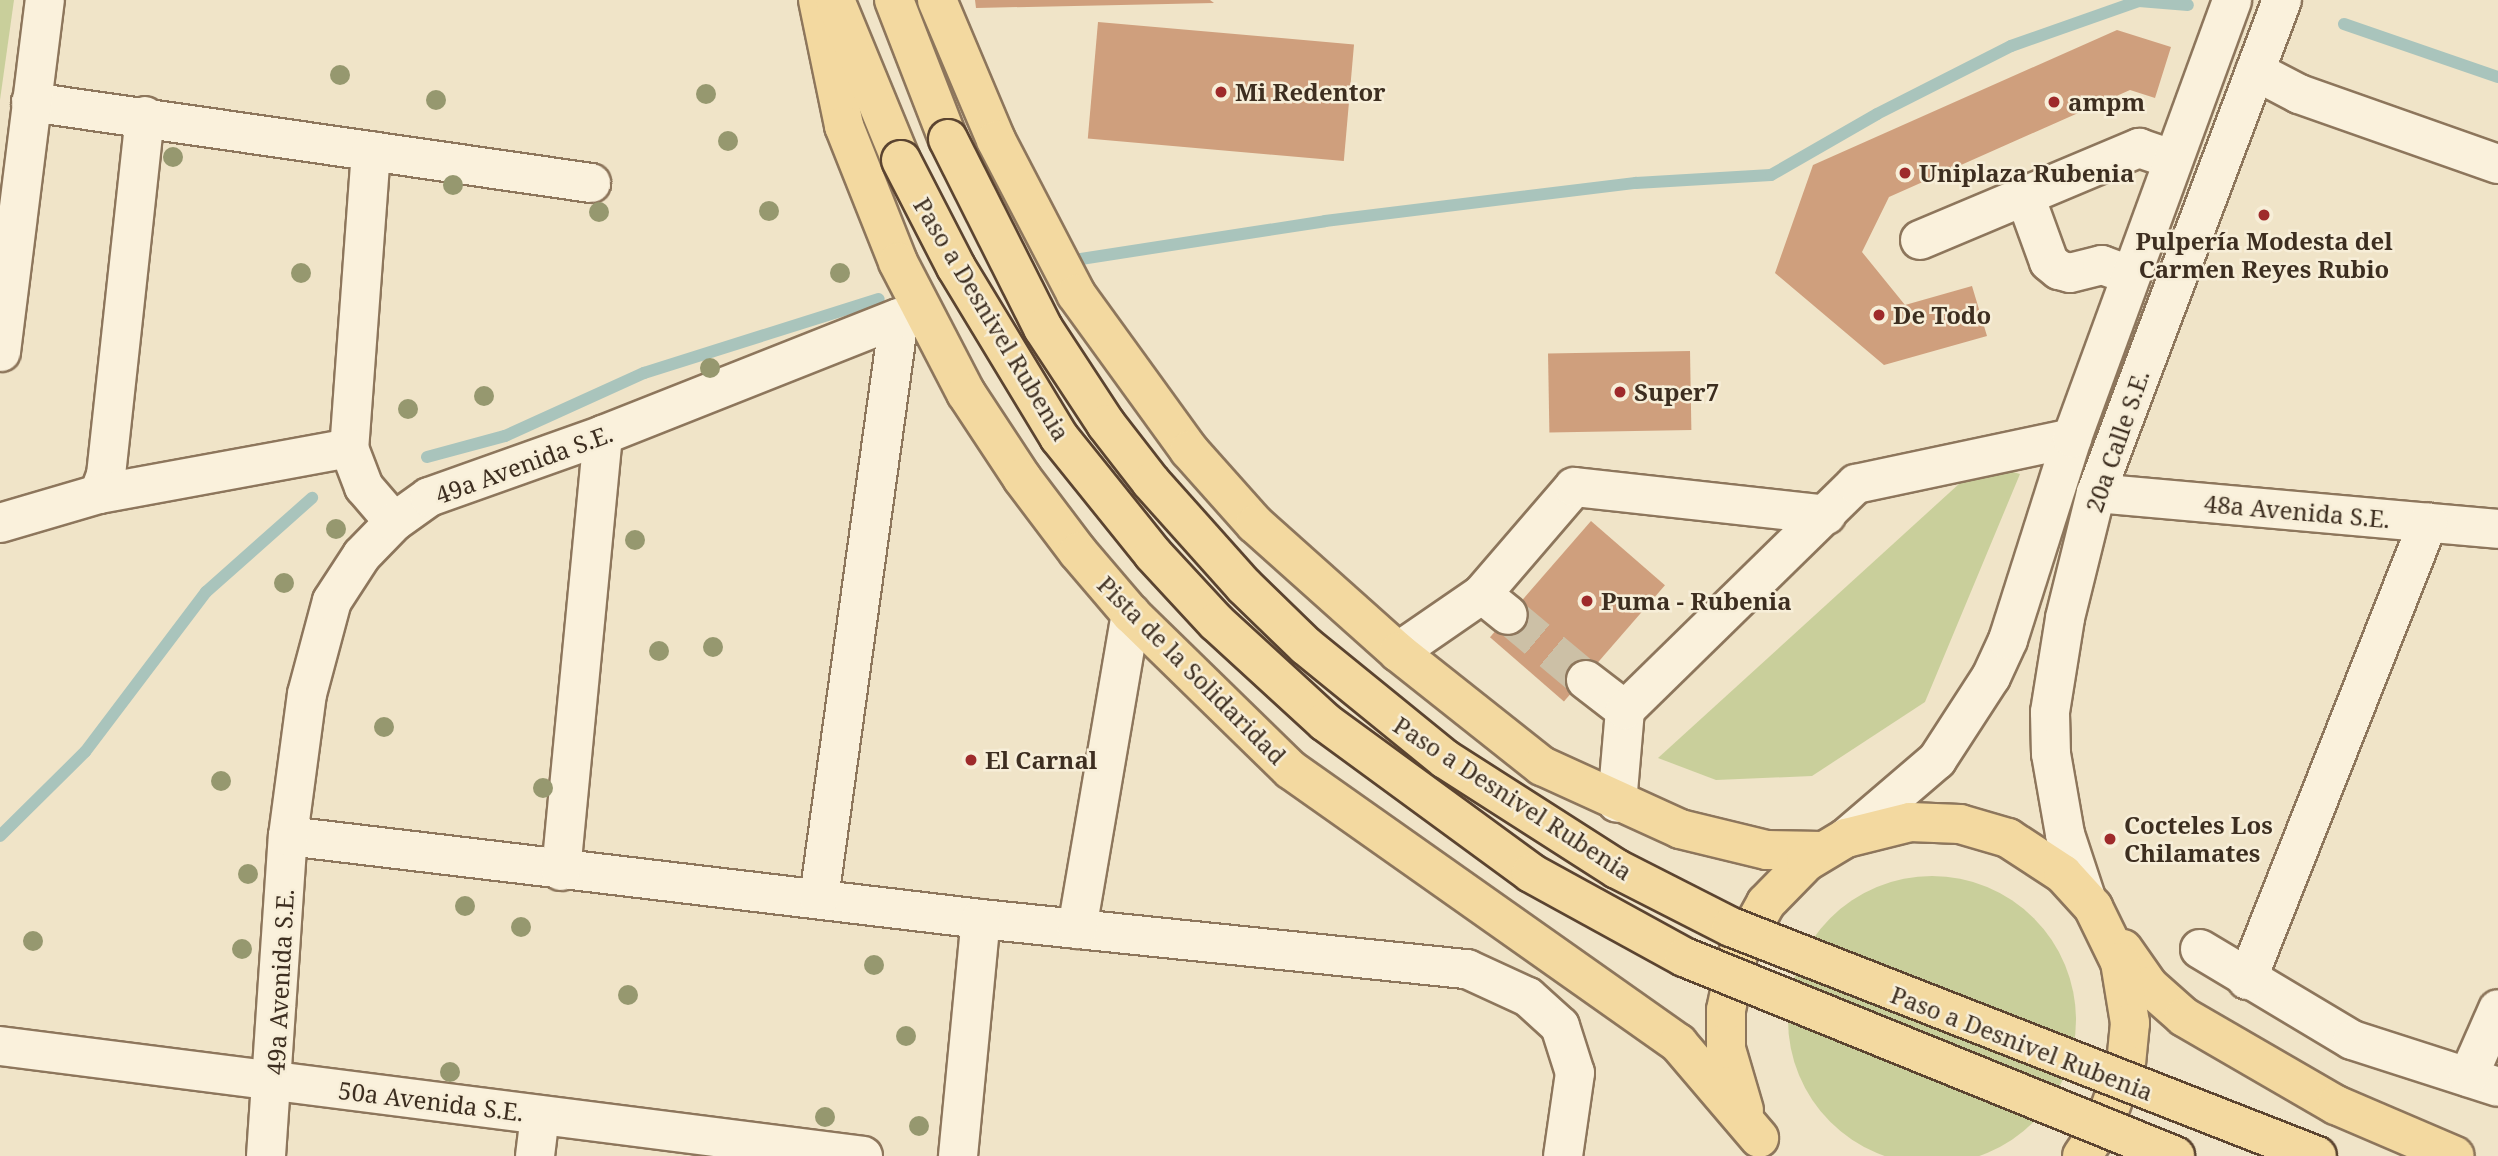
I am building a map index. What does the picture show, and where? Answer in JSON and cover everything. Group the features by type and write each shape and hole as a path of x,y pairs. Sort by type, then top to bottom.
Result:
{"main road":[{"name":"Pista de la Solidaridad","path":"818,0 844,126 911,316 1022,478 1130,614 1291,770 1678,1043 1768,1150"},
{"name":"Paso a Desnivel Rubenia","path":"835,0 901,160 956,267 1059,437 1153,554 1216,622 1325,722 1531,873 1684,957 2175,1156"},
{"name":"Paso a Desnivel Rubenia","path":"894,0 948,139 990,232 1043,328 1106,425 1151,482 1244,586 1306,646 1446,759 1617,869 1731,927 2317,1156"},
{"path":"937,0 1034,218 1076,294 1130,374 1189,450 1255,524 1398,652 1542,766 1617,803 1720,840 1767,850 1834,845 1910,822 1976,827 2037,854 2090,902 2149,986 2184,1017 2336,1105 2455,1156"},
{"path":"1768,1150 1730,1068 1725,1029 1728,990 1746,936 1766,903 1834,845"},
{"path":"2082,1156 2114,1104 2129,1044 2126,982 2113,943 2090,902"}],"street":[{"path":"1,352 45,0"},
{"name":"20a Calle S.E.","path":"1834,845 1927,771 1976,706 2008,640 2072,438 2171,159 2232,0"},
{"name":"20a Calle S.E.","path":"2090,902 2058,805 2050,712 2065,618 2096,493 2282,0"},
{"path":"2255,71 2299,94 2498,164"},
{"path":"31,102 145,116 591,183"},
{"path":"99,494 106,475 145,116"},
{"path":"1920,240 2138,148 2171,159"},
{"path":"371,151 349,448 364,487 394,522"},
{"path":"2025,196 2049,262 2059,270 2070,273 2102,265 2130,275"},
{"path":"818,898 911,316"},
{"name":"49a Avenida S.E.","path":"266,1156 275,1081 288,836 307,694 332,601 362,555 394,522 429,497 603,435 911,316"},
{"path":"561,872 603,435"},
{"path":"1617,803 1625,710 1856,484 2072,438"},
{"path":"0,523 99,494 349,448"},
{"path":"1398,652 1495,605 1573,487 1826,515"},
{"name":"48a Avenida S.E.","path":"2096,493 2498,529"},
{"path":"2247,980 2428,523"},
{"path":"1077,929 1130,614"},
{"path":"1587,680 1625,710"},
{"path":"288,836 561,872 1467,969 1528,997 1560,1026 1575,1073 1563,1156"},
{"path":"958,1156 981,919"},
{"path":"2200,949 2247,980 2352,1040 2483,1082 2498,1009"},
{"name":"50a Avenida S.E.","path":"0,1045 540,1115 793,1152 863,1156"},
{"path":"534,1156 540,1115"}],"green space":[{"path":"0,0 14,0 0,100"},
{"path":"1982,463 2020,474 1925,702 1812,776 1716,780 1658,758"},
{"path":"1918,876 1946,876 1974,882 2000,893 2024,908 2044,928 2059,952 2070,978 2076,1020 2070,1062 2059,1088 2044,1112 2024,1132 2000,1147 1974,1158 1946,1164 1918,1164 1890,1158 1864,1147 1840,1132 1820,1112 1805,1088 1794,1062 1788,1034 1788,1006 1794,978 1805,952 1820,928 1840,908 1864,893 1890,882"}],"building":[{"path":"975,0 1210,0 1214,3 976,8"},
{"name":"Mi Redentor","path":"1098,22 1354,44 1344,161 1088,139"},
{"path":"2117,30 2171,47 2155,98 2130,90 1889,197 1862,252 1905,305 1972,286 1987,336 1884,365 1775,273 1813,165"},
{"name":"Super7","path":"1690,351 1691,430 1549,432 1548,353"},
{"name":"Puma - Rubenia","path":"1591,521 1665,585 1564,702 1490,637"}],"waterway":[{"path":"1068,261 1325,221 1636,183 1771,175 1877,114 2011,46 2139,1 2188,5"},
{"path":"2344,24 2498,77"},
{"path":"427,457 505,436 644,373 879,299"},
{"path":"0,836 85,752 206,592 312,498"}],"tunnel":[{"path":"1508,615 1586,680"}],"place":[{"name":"Mi Redentor","path":"1221,92"},
{"name":"ampm","path":"2054,102"},
{"name":"Uniplaza Rubenia","path":"1905,173"},
{"name":"Pulpería Modesta del Carmen Reyes Rubio","path":"2264,215"},
{"name":"De Todo","path":"1879,315"},
{"name":"Super7","path":"1620,392"},
{"name":"Puma - Rubenia","path":"1587,601"},
{"name":"El Carnal","path":"971,760"},
{"name":"Cocteles Los Chilamates","path":"2110,839"}]}
